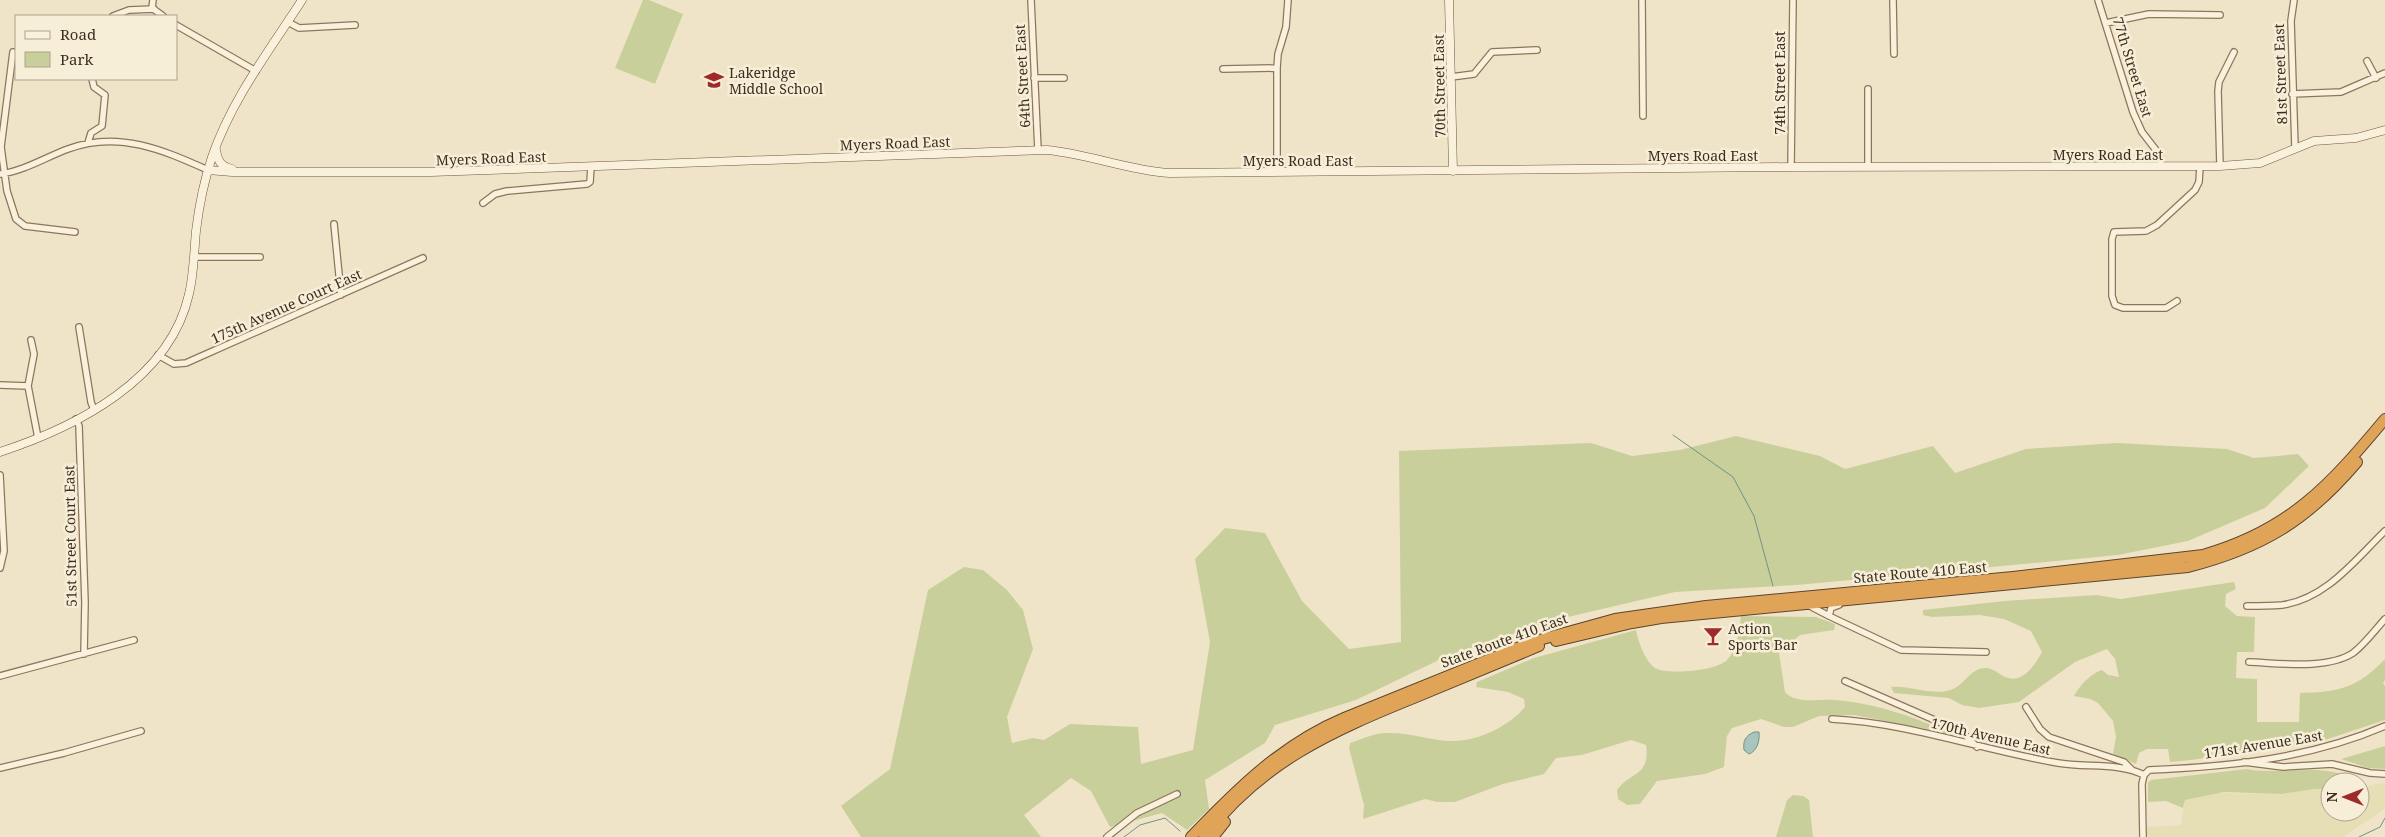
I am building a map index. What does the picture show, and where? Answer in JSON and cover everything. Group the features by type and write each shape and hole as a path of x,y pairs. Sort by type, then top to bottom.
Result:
{"highway":[{"name":"State Route 410 East","path":"1421,691 1532,642 1599,622 1637,614 2203,555 2258,536 2307,503 2347,464 2385,419"},
{"name":"State Route 410 East","path":"1421,691 1543,645 1577,635 1661,618 2178,569 2230,555 2254,545 2306,514 2344,478 2385,430"},
{"path":"1213,837 1235,810 1277,772 1319,744 1421,691"},
{"path":"1202,832 1245,782 1299,742 1333,723 1421,691"},
{"path":"1192,837 1202,832 1245,792 1288,758 1323,737 1384,710"}],"street":[{"path":"153,0 151,6 162,15"},
{"path":"0,452 38,438 94,410 134,381 158,355 172,336 189,296 195,257 198,215 215,148 234,106 302,0"},
{"name":"64th Street East","path":"1031,0 1038,150"},
{"path":"1277,172 1277,68 1286,27 1288,0"},
{"name":"70th Street East","path":"1449,0 1453,170"},
{"path":"1642,0 1643,116"},
{"name":"74th Street East","path":"1791,167 1793,0"},
{"path":"1893,0 1894,54"},
{"name":"77th Street East","path":"2098,0 2133,112 2142,132 2159,154 2161,166"},
{"name":"81st Street East","path":"2294,0 2291,21 2295,148"},
{"path":"115,15 129,10 154,9"},
{"path":"2106,23 2149,14 2220,15"},
{"path":"288,22 299,28 355,25"},
{"path":"178,26 256,71"},
{"path":"1451,77 1474,74 1486,56 1494,51 1537,50"},
{"path":"13,52 1,146 2,174 16,219 24,226 75,232"},
{"path":"2220,166 2219,82 2234,52"},
{"path":"2367,61 2376,78"},
{"path":"1223,69 1277,68"},
{"path":"2292,94 2342,92 2385,73"},
{"path":"1034,78 1064,78"},
{"path":"88,143 91,133 102,126 106,105 105,95 94,87 92,80"},
{"path":"1868,89 1868,167"},
{"name":"Myers Road East","path":"208,170 246,172 431,172 1038,150 1072,153 1143,171 1277,172 1791,167 2220,166 2260,163 2314,141 2348,139 2385,130"},
{"path":"2,174 88,143 110,140 131,142 208,170"},
{"path":"215,148 218,161 223,166 246,172"},
{"path":"483,203 495,194 507,191 528,188 583,186 590,182 591,166"},
{"path":"2177,301 2166,308 2123,308 2115,305 2112,296 2112,239 2114,232 2144,231 2157,225 2195,190 2199,182 2200,166"},
{"path":"334,224 341,296"},
{"path":"195,257 260,257"},
{"name":"175th Avenue Court East","path":"158,355 174,364 186,363 341,296 423,258"},
{"path":"79,327 90,402 94,410"},
{"path":"31,340 34,354 28,386 38,438"},
{"path":"0,385 28,386"},
{"name":"51st Street Court East","path":"76,419 79,426 82,488 84,654"},
{"path":"0,474 4,543 3,562 0,568"},
{"path":"2247,606 2283,605 2316,594 2333,582 2385,531"},
{"path":"1829,616 1831,608 1836,605 1852,603 1861,599"},
{"path":"1806,604 1901,650 1986,652"},
{"path":"2249,662 2315,664 2343,658 2360,646 2385,619"},
{"path":"0,676 134,640"},
{"path":"1845,681 1962,732 1978,746"},
{"path":"2026,707 2040,729 2049,737 2124,762 2132,770"},
{"name":"170th Avenue East","path":"1832,719 1876,723 2068,765 2132,770 2144,775"},
{"name":"171st Avenue East","path":"2144,775 2149,770 2240,762 2329,747 2385,726"},
{"path":"0,768 64,753 141,731"},
{"path":"2240,762 2283,767 2332,764 2370,773 2385,774"},
{"path":"2142,837 2142,784 2144,775"},
{"path":"1107,837 1137,813 1177,794"}],"shaded area":[{"path":"2385,783 2385,809 2370,819 2370,785"},
{"path":"2320,789 2320,822 2366,822 2343,837 2145,837 2147,827 2181,825 2185,800 2215,793 2281,794"}],"green space":[{"path":"643,0 649,0 683,14 655,84 615,68"},
{"path":"1736,436 1820,456 1845,469 1933,446 1955,473 2026,449 2117,443 2227,449 2254,458 2298,454 2309,466 2265,508 2188,541 2118,555 1797,585 1675,592 1555,620 1447,656 1356,700 1275,725 1265,743 1205,780 1209,809 1187,830 1162,813 1110,827 1091,791 1071,778 1024,815 1041,837 861,837 841,806 890,769 928,590 964,567 983,570 1007,590 1023,610 1033,649 1007,717 1012,743 1033,738 1044,740 1070,724 1138,727 1141,764 1193,750 1210,642 1195,559 1225,528 1265,533 1302,601 1349,649 1401,642 1399,451 1591,443 1632,456 1680,450"},
{"path":"2234,582 2236,589 2226,594 2225,606 2237,616 2255,617 2254,652 2237,652 2236,678 2257,679 2257,722 2299,722 2300,693 2326,691 2347,686 2366,676 2385,659 2385,680 2383,683 2385,686 2385,720 2319,742 2191,760 2170,762 2168,749 2147,749 2139,753 2136,764 2113,754 2116,737 2113,721 2098,703 2090,699 2074,696 2086,680 2102,670 2108,675 2119,677 2115,659 2107,649 2075,662 2019,702 1979,708 1962,705 1949,698 1894,693 1891,687 1932,692 1948,691 1959,685 1973,672 1982,668 1990,669 2008,678 2019,678 2029,671 2042,652 2031,631 2004,619 1980,615 1932,617 1923,615 1923,610 2004,601 2096,595 2121,599"},
{"path":"1741,616 1816,617 1835,624 1834,630 1800,635 1779,653 1785,692 1789,696 1801,700 1848,701 1879,707 1911,717 1953,735 1950,736 1927,729 1854,715 1819,716 1793,727 1784,727 1761,719 1732,728 1727,736 1724,767 1705,774 1657,781 1640,804 1627,805 1618,799 1617,790 1643,768 1647,755 1646,745 1631,740 1582,755 1556,758 1544,774 1503,784 1455,802 1437,802 1425,799 1363,819 1364,805 1349,748 1350,743 1382,733 1453,741 1483,735 1511,720 1525,707 1524,699 1508,692 1476,687 1477,682 1534,658 1636,630 1645,656 1655,668 1670,671 1692,671 1713,667 1727,660 1734,650"},
{"path":"2385,746 2385,769 2368,768 2341,759"},
{"path":"2247,769 2332,772 2320,772 2320,789 2281,794 2224,792 2185,800 2183,808 2166,801 2148,802 2148,783 2151,780"},
{"path":"1793,795 1803,796 1809,800 1813,837 1776,837 1787,800"}],"water":[{"path":"1754,732 1759,732 1759,739 1754,751 1749,754 1744,750 1744,741"}],"waterway":[{"path":"1673,435 1733,477 1754,516 1773,586"},
{"path":"1124,837 1140,825 1165,818 1180,831"},
{"path":"2359,837 2380,827 2385,818"}],"place":[{"name":"Lakeridge Middle School","path":"714,80"},
{"name":"Action Sports Bar","path":"1713,636"}]}
